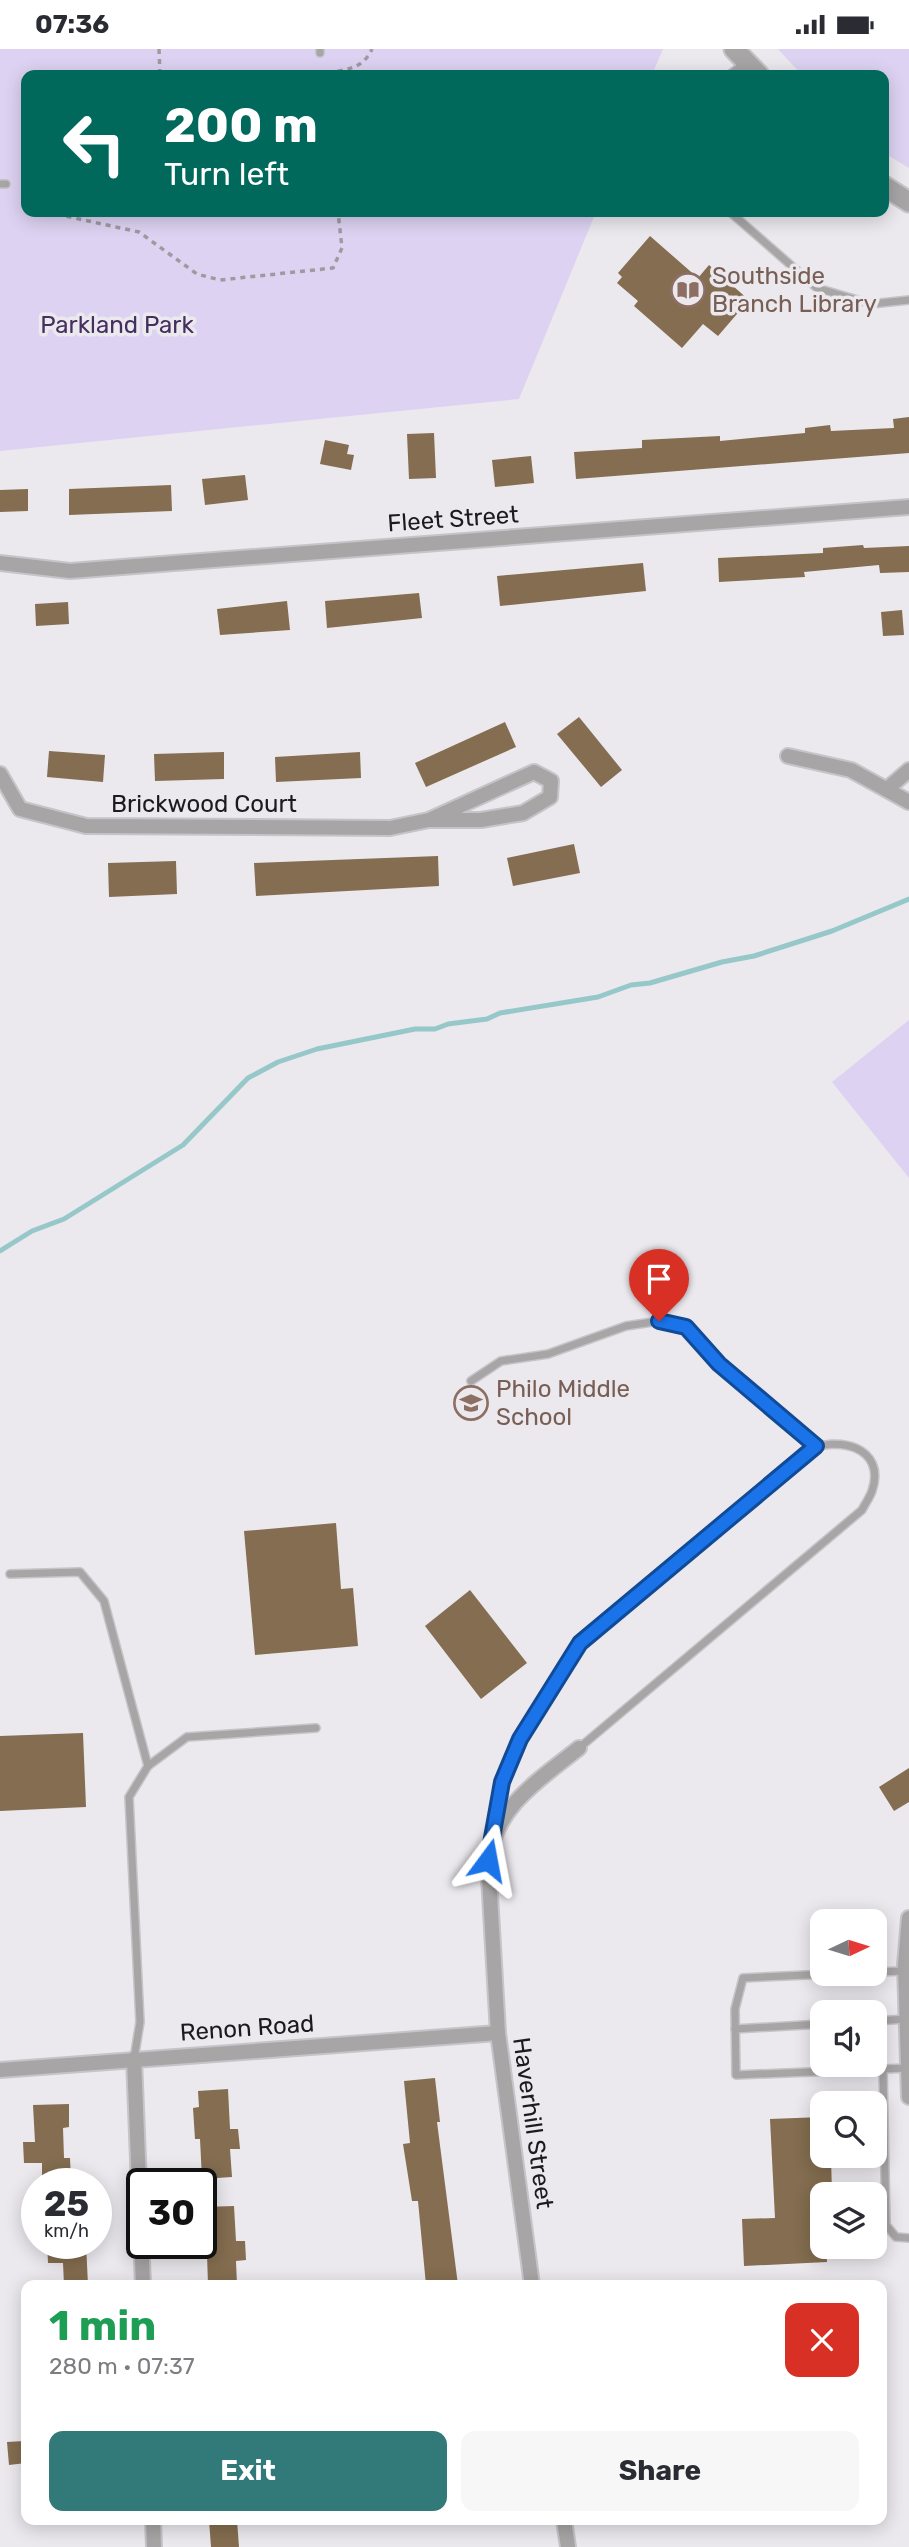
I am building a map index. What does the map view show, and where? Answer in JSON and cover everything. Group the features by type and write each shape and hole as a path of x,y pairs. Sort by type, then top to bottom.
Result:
{"street":[{"path":"889,189 909,202"},
{"name":"Fleet Street","path":"0,563 70,571 909,507"},
{"path":"788,756 850,770 909,802"},
{"path":"887,789 909,770"},
{"name":"Brickwood Court","path":"0,774 20,809 86,827 390,828 429,820 481,820 523,813 550,797 551,781 534,772 429,820"},
{"path":"496,1828 521,1795 579,1748"},
{"name":"Haverhill Street","path":"496,1828 488,1860 498,2033 531,2280"},
{"path":"909,1918 905,1971 909,2097"},
{"name":"Renon Road","path":"0,2070 498,2033"},
{"path":"134,2059 143,2280"},
{"path":"153,2525 154,2547"},
{"path":"565,2525 568,2547"}],"lane":[{"path":"736,217 817,288 871,304 909,300"},
{"path":"471,1381 501,1361 548,1354 626,1326 659,1321 686,1327 719,1364 816,1446"},
{"path":"496,1828 502,1782 520,1739 580,1643 816,1446 850,1443 872,1465 873,1489 862,1510 579,1748"},
{"path":"10,1574 80,1572 104,1601 148,1766"},
{"path":"134,2059 140,2022 130,1797 148,1766 187,1737 316,1728"},
{"path":"887,1972 905,1971"},
{"path":"810,1975 743,1978 735,2009 736,2075 810,2072"},
{"path":"887,2020 906,2019"},
{"path":"735,2029 810,2025"},
{"path":"887,2069 908,2068"},
{"path":"883,2077 886,2225 896,2237 909,2238"}],"path":[{"path":"159,49 160,70"},
{"path":"351,70 361,65 372,49"},
{"path":"70,217 139,232 197,274 220,281 333,268 342,248 339,217"}],"green space":[{"name":"Parkland Park","path":"0,49 663,49 654,70 21,70 21,217 594,217 519,399 0,451"},
{"path":"778,49 909,49 909,168 889,156 889,70 797,70"},
{"path":"909,1020 909,1178 832,1082"}],"building":[{"name":"Southside Branch Library","path":"650,236 698,278 709,265 749,300 718,336 703,324 682,348 634,306 638,301 617,283 622,277 618,273"},
{"path":"909,417 909,453 576,479 574,452 642,448 642,440 720,436 720,441 805,433 805,428 830,425 831,431 894,428 893,419"},
{"path":"434,433 436,478 409,479 407,434"},
{"path":"325,440 349,445 347,454 354,455 351,470 320,464"},
{"path":"531,456 534,483 495,487 492,460"},
{"path":"245,475 248,500 205,505 202,479"},
{"path":"171,485 172,511 69,515 69,489"},
{"path":"28,489 28,511 0,512 0,490"},
{"path":"863,545 864,548 909,546 909,572 880,573 879,565 804,572 805,577 719,582 718,558 823,553 823,548"},
{"path":"643,563 646,591 500,606 497,576"},
{"path":"419,593 422,618 327,628 325,601"},
{"path":"287,601 290,630 220,635 217,609"},
{"path":"68,602 69,624 36,626 35,604"},
{"path":"902,610 904,635 883,636 881,612"},
{"path":"579,717 622,770 601,787 557,734"},
{"path":"505,722 516,747 426,787 415,763"},
{"path":"49,751 105,755 103,782 47,777"},
{"path":"224,752 224,779 155,781 154,754"},
{"path":"360,752 361,778 276,782 275,757"},
{"path":"574,844 580,873 513,886 507,858"},
{"path":"438,856 439,886 256,896 254,863"},
{"path":"176,861 177,894 109,897 108,863"},
{"path":"336,1523 341,1589 353,1588 358,1646 255,1655 244,1531"},
{"path":"470,1590 527,1663 481,1699 425,1626"},
{"path":"83,1733 86,1807 0,1811 0,1736"},
{"path":"909,1768 909,1802 894,1811 879,1787"},
{"path":"435,2078 440,2122 437,2122 457,2280 426,2280 418,2201 412,2201 403,2144 410,2143 404,2081"},
{"path":"228,2089 230,2129 238,2129 240,2149 230,2149 232,2177 217,2178 217,2168 201,2168 200,2139 195,2139 193,2108 199,2107 198,2091"},
{"path":"69,2104 69,2127 63,2128 64,2158 70,2158 70,2168 42,2168 42,2163 24,2163 23,2142 35,2142 33,2105"},
{"path":"810,2117 810,2168 831,2168 832,2182 810,2182 810,2259 827,2259 827,2262 744,2266 742,2219 775,2218 770,2119"},
{"path":"234,2206 236,2241 245,2241 246,2260 236,2261 237,2280 208,2280 207,2259 217,2259 217,2207"},
{"path":"48,2259 87,2259 88,2280 64,2280 63,2263 48,2263"},
{"path":"21,2441 21,2464 9,2465 7,2442"},
{"path":"209,2525 237,2525 239,2547 211,2547"}],"waterway":[{"path":"0,1251 32,1231 64,1219 183,1145 248,1078 278,1062 317,1049 415,1029 435,1029 448,1024 487,1019 500,1013 598,997 631,985 650,983 722,962 754,956 832,931 909,899"}],"place":[{"name":"Southside Branch Library","path":"688,290"},
{"name":"Philo Middle School","path":"471,1403"}],"route":[{"path":"488,1860 496,1828 502,1782 520,1739 580,1643 805,1452 816,1446 719,1364 686,1327 659,1321"}]}
